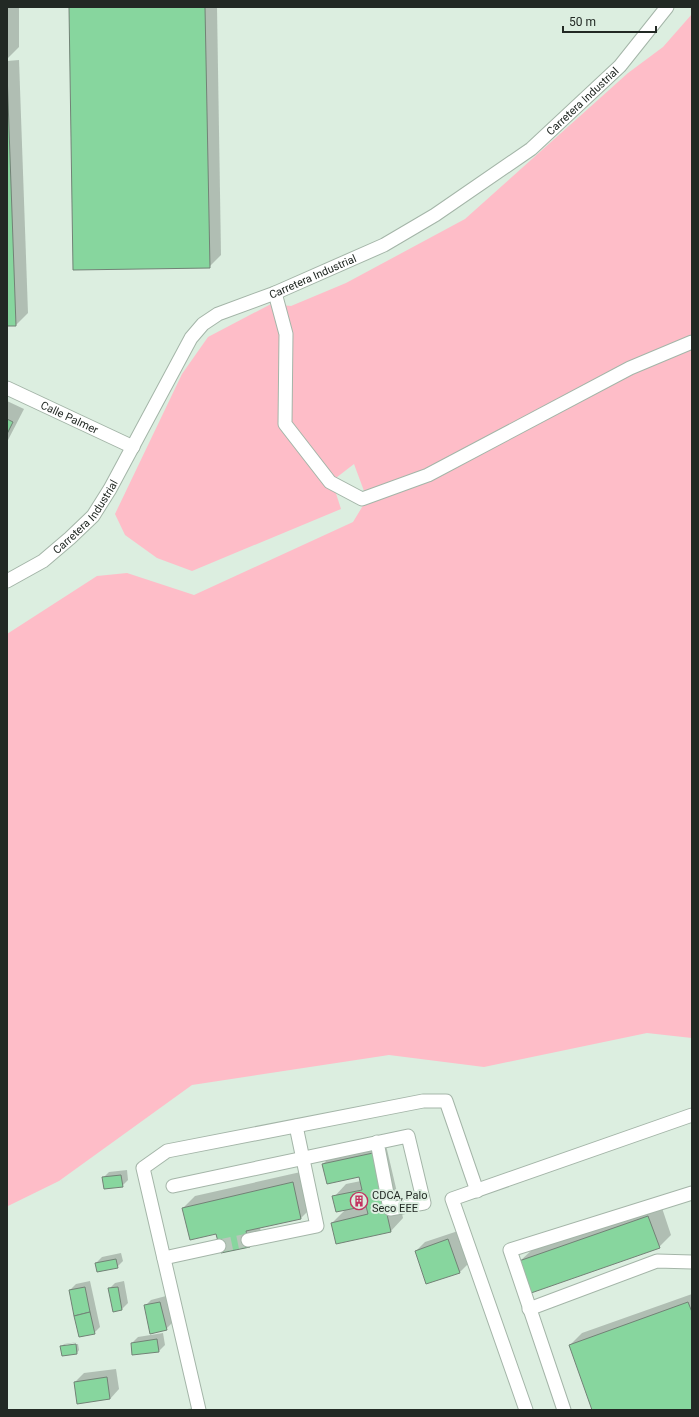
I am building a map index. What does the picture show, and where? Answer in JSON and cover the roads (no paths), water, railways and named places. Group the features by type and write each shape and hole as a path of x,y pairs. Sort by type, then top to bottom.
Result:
{"street":[{"name":"Carretera Industrial","path":"7,581 43,561 93,516 133,447 190,338 203,324 218,314 275,293 384,245 435,215 531,149 620,66 667,7"},
{"path":"275,293 286,334 285,424 330,482 362,499 428,475 630,368 692,342"},
{"name":"Calle Palmer","path":"7,388 133,447"},
{"path":"199,1410 143,1168 167,1151 423,1100 446,1101 477,1191"},
{"path":"526,1410 452,1200 692,1115"},
{"path":"248,1240 317,1226 296,1126"},
{"path":"173,1186 377,1142 408,1136 424,1203 390,1209 377,1142"},
{"path":"564,1410 510,1250 692,1193"},
{"path":"164,1258 219,1246"},
{"path":"529,1308 657,1261 692,1262"}],"tunnel":[{"path":"219,1246 248,1240"}],"place":[{"name":"CDCA, Palo Seco EEE","path":"359,1201"}]}
